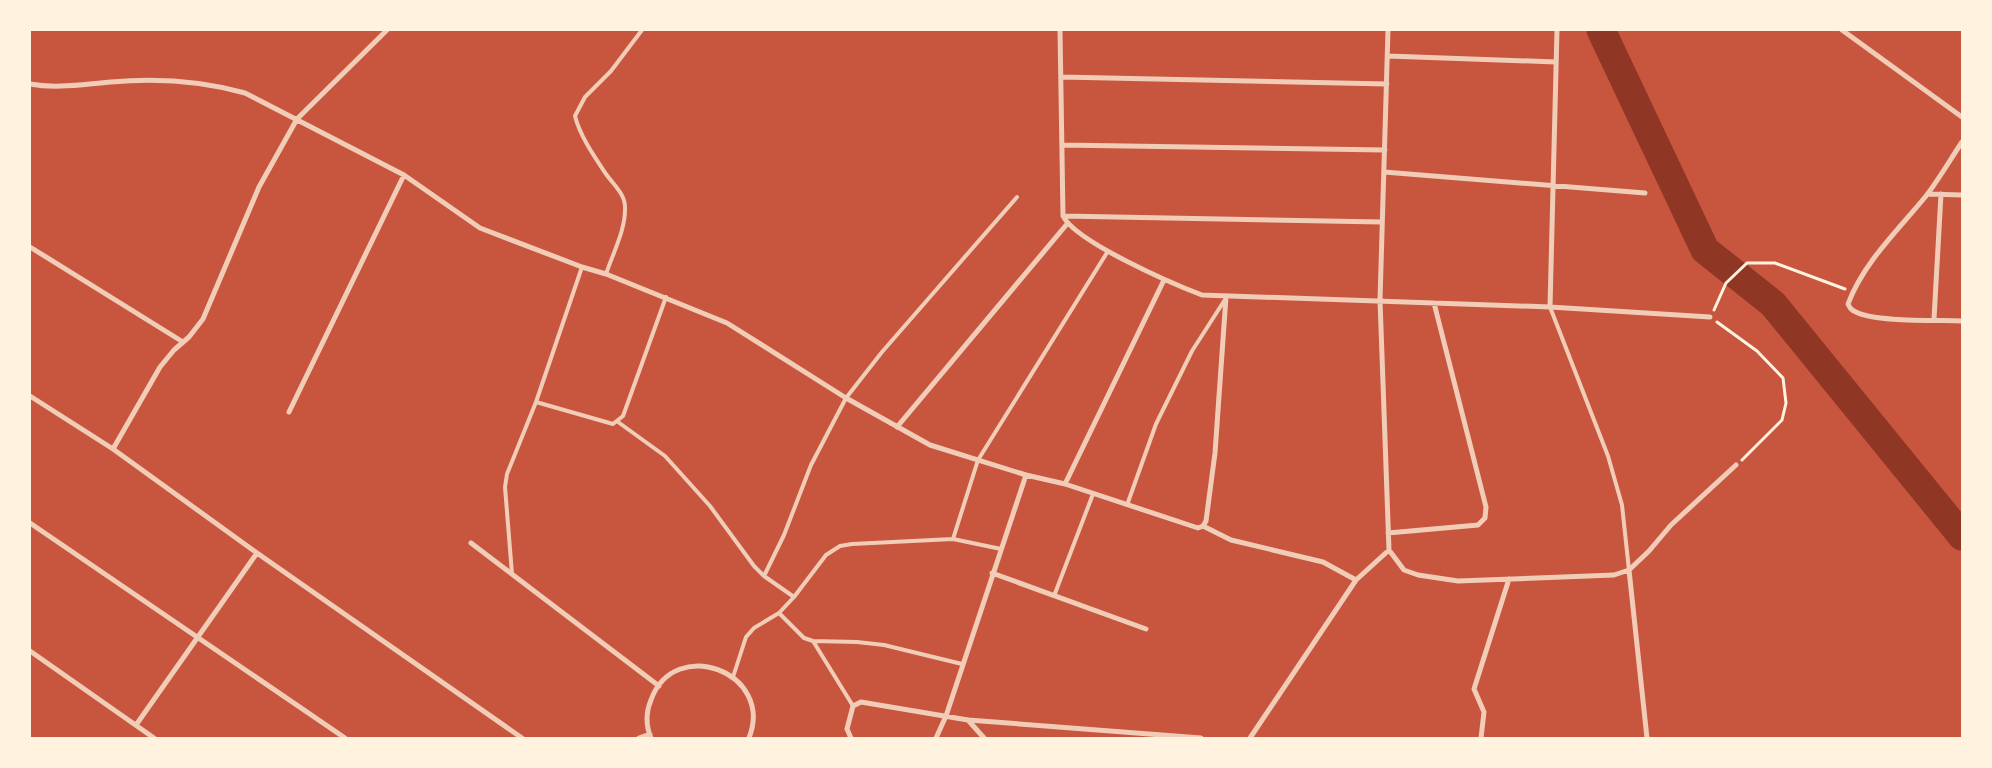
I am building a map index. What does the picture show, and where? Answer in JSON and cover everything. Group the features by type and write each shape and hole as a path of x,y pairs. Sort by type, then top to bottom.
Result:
{"street":[{"path":"113,448 160,367 189,337 203,319 259,187 297,119 387,30"},
{"path":"1060,30 1063,216 1067,224 1108,251 1164,280 1202,295 1226,297 1380,300 1550,307 1710,317"},
{"path":"1388,30 1380,300 1389,550 1404,570 1418,575 1458,581 1603,575 1629,570 1649,551 1671,525 1736,465"},
{"path":"1550,307 1557,30"},
{"path":"1842,30 1962,116"},
{"path":"1388,56 1556,62"},
{"path":"1061,77 1387,84"},
{"path":"30,84 44,87 74,86 148,80 219,86 245,93 404,175 480,228 666,297 727,323 846,398 930,445 1026,475 1065,484 1198,528 1203,526 1206,521 1215,453 1226,297"},
{"path":"1962,142 1928,194 1874,259 1852,291 1848,304 1857,313 1884,318 1962,321"},
{"path":"1062,145 1385,150"},
{"path":"1384,172 1645,193"},
{"path":"289,412 404,175"},
{"path":"1928,194 1962,195"},
{"path":"1934,320 1941,194"},
{"path":"1063,216 1382,222"},
{"path":"897,427 1067,224"},
{"path":"30,247 183,342"},
{"path":"1065,484 1164,280"},
{"path":"1388,533 1478,525 1484,518 1486,507 1434,303"},
{"path":"30,396 113,448 257,552 522,738"},
{"path":"936,738 946,716 1026,475"},
{"path":"30,523 345,738"},
{"path":"1203,526 1231,540 1323,562 1356,580"},
{"path":"471,543 659,686"},
{"path":"1250,738 1356,580 1389,550"},
{"path":"136,725 196,636 257,552"},
{"path":"1629,570 1647,738"},
{"path":"992,573 1146,629"},
{"path":"1480,738 1484,712 1474,689 1509,579"},
{"path":"30,651 154,738"},
{"path":"639,738 650,736 648,709 652,697 659,686 673,673 684,668 697,666 716,668 733,677 746,691 751,702 753,721 749,738"},
{"path":"851,738 847,729 853,706 861,702 968,720 1201,738"},
{"path":"968,720 984,738"}],"lane":[{"path":"606,274 625,221 625,206 623,198 606,175 578,128 576,116 585,97 611,71 642,30"},
{"path":"764,576 784,535 811,465 846,398 882,352 1017,197"},
{"path":"953,539 978,460 1108,251"},
{"path":"512,574 505,487 582,267"},
{"path":"536,402 613,424 618,422 623,416 666,297"},
{"path":"1127,504 1156,424 1192,351 1226,297"},
{"path":"1550,307 1608,456 1622,505 1629,570"},
{"path":"618,422 666,456 710,506 754,566 764,576 794,597"},
{"path":"1054,596 1093,494"},
{"path":"733,677 746,637 754,628 779,613 794,597 826,555 840,546 953,539 1001,549"},
{"path":"779,613 804,638 813,641 884,645 962,664"},
{"path":"813,641 853,706"}],"path":[{"path":"1736,465 1782,420 1786,402 1783,378 1757,351 1710,317 1726,283 1747,263 1775,263 1852,291"}],"waterway":[{"path":"1601,30 1705,250 1773,304 1962,536"}]}
